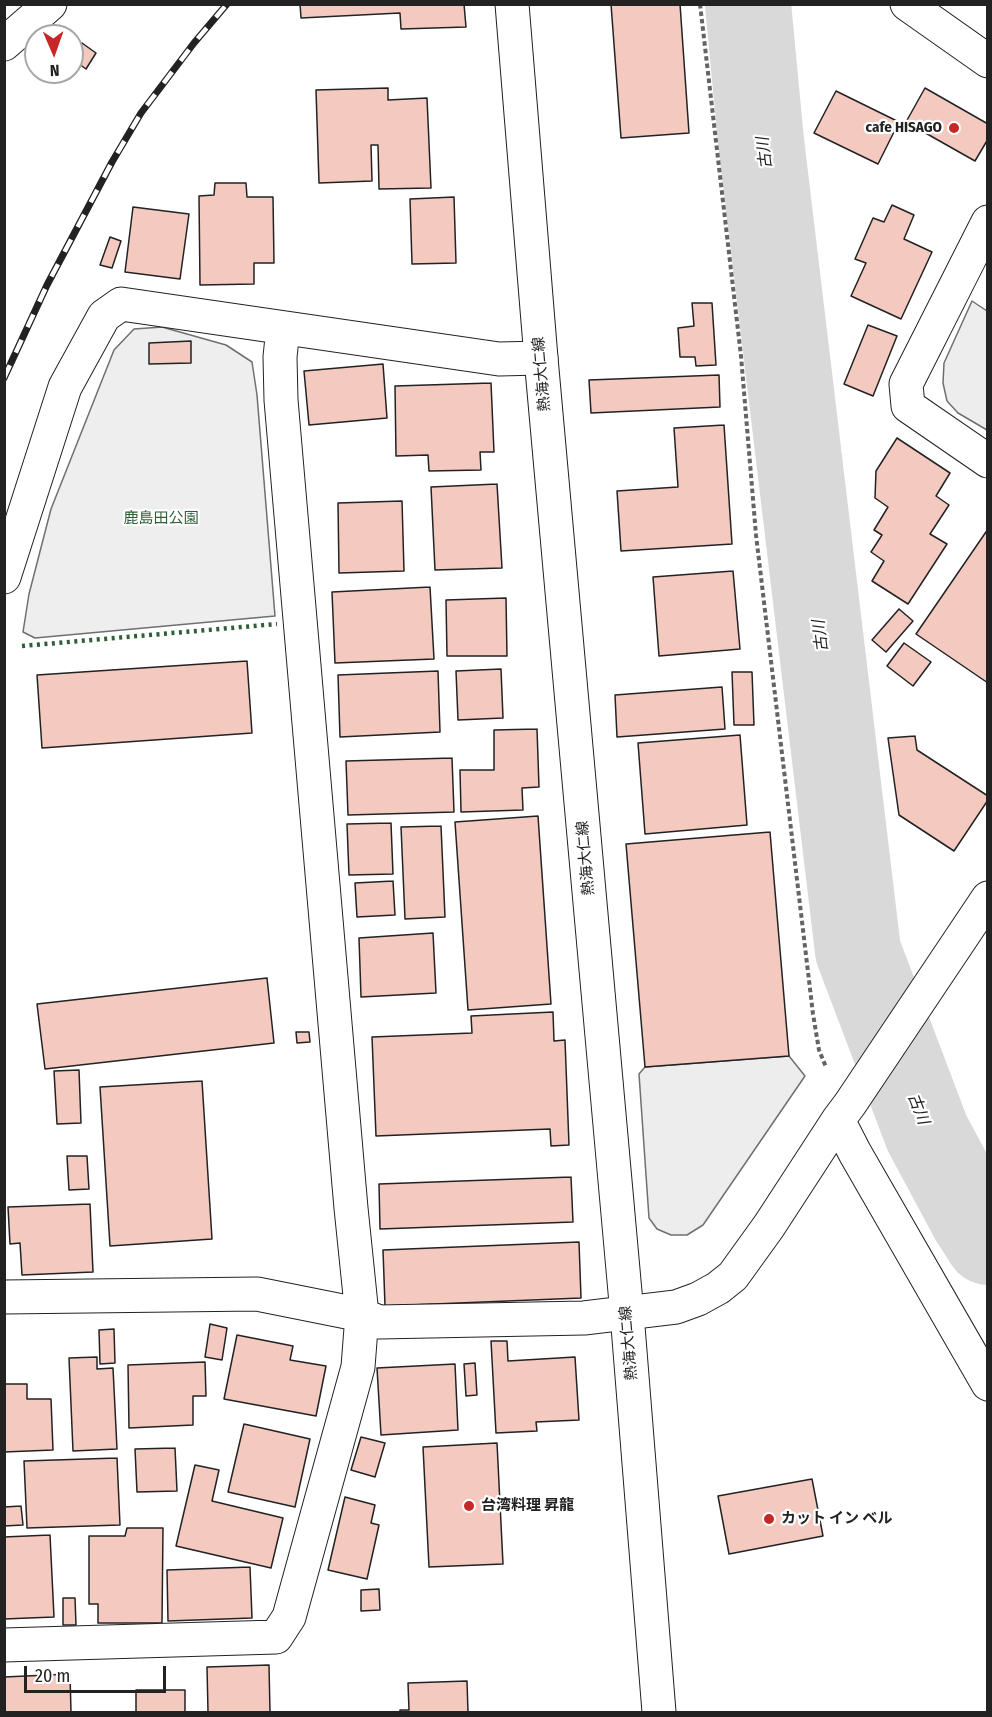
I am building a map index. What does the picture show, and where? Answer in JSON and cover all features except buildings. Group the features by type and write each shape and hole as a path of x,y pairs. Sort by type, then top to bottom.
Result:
{"street":[{"path":"4,44 50,4"},
{"name":"熱海大仁線","path":"512,4 541,358 627,1314 658,1713"},
{"path":"907,4 987,61"},
{"path":"987,222 906,384 908,406 987,461"},
{"path":"4,577 65,387 104,316 121,304 499,359 541,358"},
{"path":"4,1645 276,1636 289,1617 358,1367 362,1315 281,400 280,357 283,328"},
{"path":"4,1297 257,1294 362,1315 379,1322 585,1318 676,1306 698,1299 733,1276 769,1226 987,898"},
{"path":"844,1112 855,1153 987,1384"}],"path":[{"path":"700,4 741,356 756,535 812,1003 819,1050 828,1073"}],"green space":[{"name":"鹿島田公園","path":"162,327 226,345 252,362 257,395 275,616 35,638 23,632 29,594 51,509 114,350 134,329"}],"shaded area":[{"path":"972,301 987,311 987,430 958,413 947,401 943,383 944,363"},
{"path":"789,1056 805,1076 703,1225 687,1235 671,1235 657,1229 649,1218 639,1074 645,1067"}],"waterway":[{"name":"古川","path":"748,4 761,141 858,951 927,1133 988,1242"}],"railway":[{"path":"4,378 47,285 112,162 141,113 227,4"}],"hedge":[{"path":"22,646 277,624"}],"place":[{"name":"cafe HISAGO","path":"954,128"},
{"name":"台湾料理 昇龍","path":"469,1506"},
{"name":"カット イン ベル","path":"769,1519"}]}
